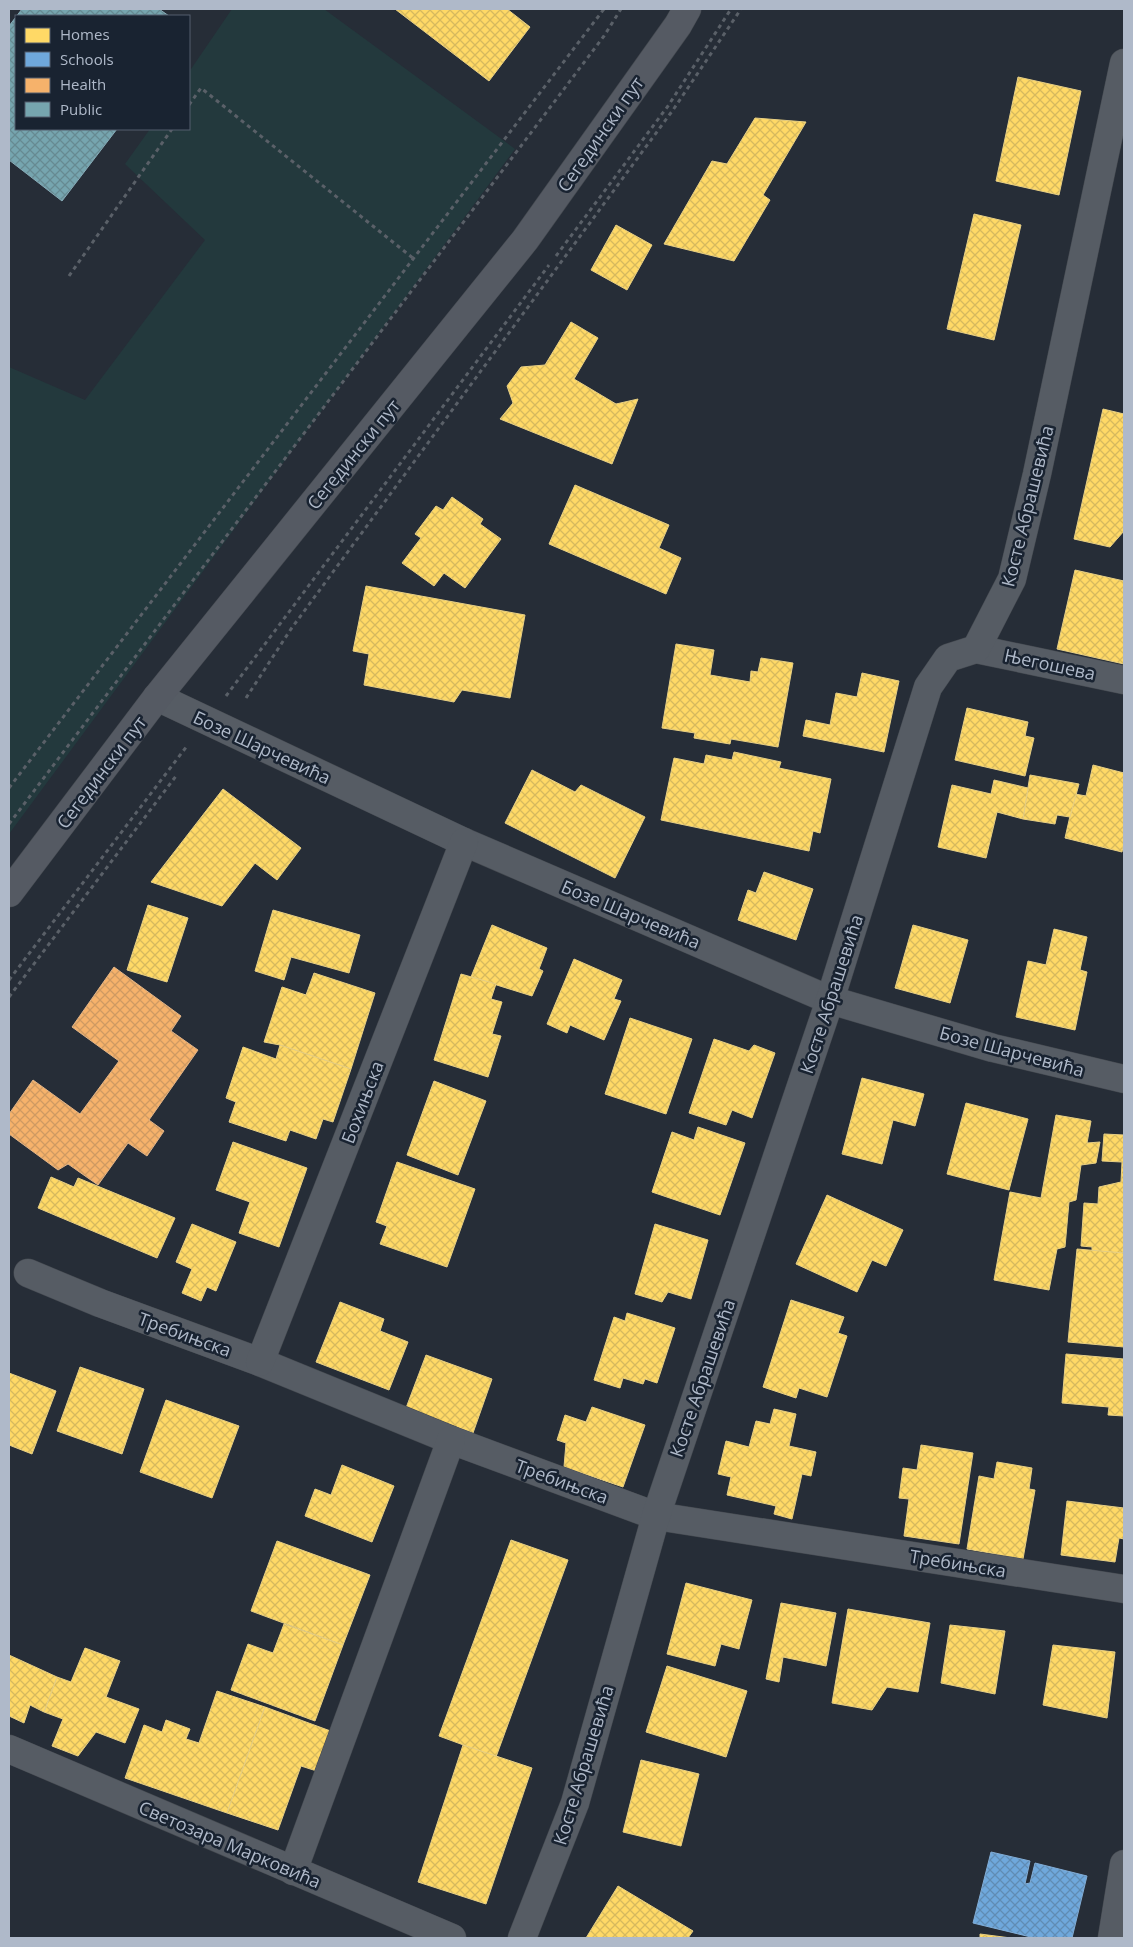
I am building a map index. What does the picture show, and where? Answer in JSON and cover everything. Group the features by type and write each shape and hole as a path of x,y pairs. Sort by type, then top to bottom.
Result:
{"main road":[{"name":"Сегедински пут","path":"9,894 157,697 525,240 678,25 687,9"}],"street":[{"name":"Косте Абрашевића","path":"522,1938 575,1803 656,1516 830,1000 928,687 948,658 976,649 1012,579 1038,474 1124,63"},
{"name":"Његошева","path":"976,649 1124,680"},
{"name":"Бозе Шарчевића","path":"157,697 464,842 830,1000 994,1048 1124,1079"},
{"name":"Бохињска","path":"260,1362 464,842"},
{"name":"Требињска","path":"28,1273 100,1303 260,1362 451,1440 656,1516 1124,1589"},
{"path":"292,1871 451,1440"},
{"name":"Светозара Марковића","path":"9,1749 452,1938"},
{"path":"1112,1938 1124,1864"}],"path":[{"path":"9,788 604,9"},
{"path":"9,824 604,36 622,9"},
{"path":"9,980 207,721 668,106 731,9"},
{"path":"246,698 291,629 673,110 741,9"},
{"path":"190,104 201,88 414,258"},
{"path":"69,276 171,130"},
{"path":"9,997 176,776"}],"green space":[{"path":"232,9 324,9 515,149 9,834 9,367 85,400 205,240 125,164 149,130 190,130 190,71"}],"building: Homes":[{"path":"395,9 507,9 530,27 489,81"},
{"path":"1018,77 1081,91 1059,195 996,181"},
{"path":"755,118 806,122 763,195 770,200 734,261 664,244 712,161 727,164"},
{"path":"974,214 1021,225 994,340 947,329"},
{"path":"616,225 652,245 627,290 591,270"},
{"path":"571,322 598,338 574,379 616,404 638,399 612,464 500,419 513,403 507,386 521,367 545,365"},
{"path":"1103,409 1124,414 1124,531 1110,547 1074,539"},
{"path":"575,485 669,525 659,548 681,558 666,594 549,544"},
{"path":"452,497 483,519 480,524 501,539 465,588 444,573 434,586 402,563 421,538 415,534 436,506 443,510"},
{"path":"1075,570 1124,581 1124,664 1057,649"},
{"path":"366,586 525,615 510,698 462,690 454,702 364,685 369,654 353,651"},
{"path":"676,644 714,650 710,675 750,682 751,671 758,672 761,658 793,663 778,747 731,739 730,744 694,738 695,733 662,728"},
{"path":"862,673 899,681 884,752 803,736 806,720 830,725 836,693 857,697"},
{"path":"967,708 1028,722 1025,736 1034,738 1025,776 955,760"},
{"path":"734,752 781,762 779,768 831,779 820,833 813,831 809,851 661,820 674,758 704,764 706,755 732,760"},
{"path":"1093,765 1124,773 1124,842 1122,852 1065,838 1075,794 1086,796"},
{"path":"532,770 575,792 581,785 645,817 615,878 505,823"},
{"path":"1030,775 1079,784 1070,817 1057,815 1055,824 1023,819"},
{"path":"994,780 1028,788 1023,819 997,812 986,858 938,847 952,785 991,794"},
{"path":"223,789 301,848 277,880 255,863 222,906 151,882"},
{"path":"764,872 813,889 796,940 738,920 748,890 756,893"},
{"path":"148,905 188,918 167,982 127,970"},
{"path":"273,910 360,935 349,973 291,957 284,980 255,971"},
{"path":"492,925 547,948 539,969 543,971 532,996 471,977"},
{"path":"913,925 968,940 950,1003 895,988"},
{"path":"1054,929 1087,937 1080,970 1087,972 1075,1030 1016,1017 1028,961 1046,965"},
{"path":"574,959 622,980 614,999 621,1001 604,1040 570,1025 567,1033 547,1024"},
{"path":"314,973 375,993 351,1069 280,1045 264,1042 282,987 306,995"},
{"path":"461,974 496,984 491,999 502,1002 492,1034 501,1036 488,1077 434,1060"},
{"path":"630,1018 692,1039 666,1114 605,1094"},
{"path":"714,1039 749,1051 754,1045 775,1053 752,1118 732,1110 726,1125 689,1113"},
{"path":"280,1045 351,1069 333,1122 323,1119 316,1139 290,1130 286,1141 229,1122 236,1102 226,1098 243,1047 276,1059"},
{"path":"862,1078 924,1094 915,1126 893,1120 882,1164 842,1154"},
{"path":"434,1081 486,1101 458,1175 407,1155"},
{"path":"966,1103 1028,1119 1009,1190 947,1174"},
{"path":"1056,1115 1091,1121 1087,1143 1100,1142 1096,1163 1081,1165 1076,1200 1069,1202 1065,1247 1057,1249 1049,1290 994,1280 1010,1192 1041,1198"},
{"path":"698,1127 745,1143 720,1215 652,1192 672,1132 694,1140"},
{"path":"1104,1134 1124,1135 1124,1253 1092,1251 1092,1247 1081,1246 1084,1203 1098,1204 1099,1187 1121,1182 1122,1162 1102,1161"},
{"path":"233,1142 307,1168 279,1247 239,1233 250,1202 216,1190"},
{"path":"397,1162 475,1189 447,1267 380,1244 387,1226 376,1222"},
{"path":"51,1177 74,1187 78,1178 175,1218 157,1258 38,1208"},
{"path":"827,1195 903,1230 886,1266 872,1260 857,1292 796,1264"},
{"path":"192,1224 236,1242 216,1291 207,1287 201,1301 182,1293 192,1269 176,1262"},
{"path":"655,1224 708,1240 691,1299 668,1292 662,1302 635,1294"},
{"path":"1077,1249 1124,1253 1124,1347 1068,1342"},
{"path":"791,1300 844,1317 838,1333 847,1336 827,1397 799,1388 796,1398 763,1387"},
{"path":"340,1302 384,1319 380,1331 408,1342 389,1390 316,1362"},
{"path":"627,1313 675,1328 657,1383 645,1379 643,1384 623,1378 620,1388 594,1380 614,1317 625,1321"},
{"path":"1066,1354 1124,1359 1124,1416 1108,1415 1109,1407 1062,1403"},
{"path":"426,1355 492,1379 473,1433 406,1408"},
{"path":"80,1367 144,1389 122,1454 57,1431"},
{"path":"9,1373 56,1391 32,1454 9,1445"},
{"path":"166,1400 239,1426 212,1498 140,1472"},
{"path":"592,1407 645,1425 623,1487 564,1467 566,1443 557,1440 565,1415 586,1422"},
{"path":"774,1409 796,1414 789,1446 816,1452 811,1476 802,1474 792,1519 774,1514 776,1506 727,1495 731,1477 718,1474 726,1441 749,1447 756,1421 770,1424"},
{"path":"921,1445 973,1453 959,1544 904,1536 909,1499 899,1498 903,1468 917,1470"},
{"path":"997,1462 1032,1468 1029,1489 1035,1490 1023,1559 967,1549 979,1476 994,1479"},
{"path":"342,1465 394,1486 372,1542 305,1516 315,1489 331,1495"},
{"path":"1067,1501 1124,1508 1124,1539 1119,1538 1115,1562 1061,1555"},
{"path":"511,1540 568,1560 496,1757 439,1736"},
{"path":"277,1541 370,1575 343,1645 251,1611"},
{"path":"686,1583 752,1600 739,1649 721,1644 715,1666 667,1654"},
{"path":"781,1603 836,1613 826,1666 783,1657 779,1682 766,1679"},
{"path":"848,1609 930,1623 918,1692 887,1687 872,1710 832,1703"},
{"path":"284,1624 343,1645 315,1721 231,1690 248,1644 273,1653"},
{"path":"950,1625 1005,1631 995,1694 941,1683"},
{"path":"1053,1645 1115,1652 1107,1718 1043,1705"},
{"path":"85,1648 120,1661 106,1697 139,1709 125,1743 96,1732 78,1756 52,1746 63,1719 44,1712 57,1677 71,1682"},
{"path":"9,1655 57,1677 44,1712 30,1705 24,1723 9,1716"},
{"path":"667,1666 747,1691 726,1757 646,1732"},
{"path":"217,1691 265,1707 227,1813 125,1778 144,1725 162,1732 166,1720 190,1729 186,1739 199,1743"},
{"path":"265,1707 336,1733 323,1773 301,1766 278,1830 227,1813"},
{"path":"463,1745 532,1768 486,1904 418,1882"},
{"path":"641,1760 699,1774 681,1846 623,1832"},
{"path":"618,1886 693,1931 688,1938 586,1938"},
{"path":"980,1934 1011,1938 980,1938"}],"building: Schools":[{"path":"991,1852 1030,1861 1025,1884 1030,1883 1035,1863 1087,1876 1072,1938 1035,1938 973,1923"}],"building: Health":[{"path":"114,967 181,1016 171,1031 198,1050 149,1120 164,1131 147,1156 128,1143 98,1185 68,1164 58,1170 9,1134 9,1114 33,1080 80,1114 119,1061 72,1027"}],"building: Public":[{"path":"22,9 159,9 168,15 18,15"},
{"path":"15,18 15,130 116,130 62,201 9,160 9,26"}]}
